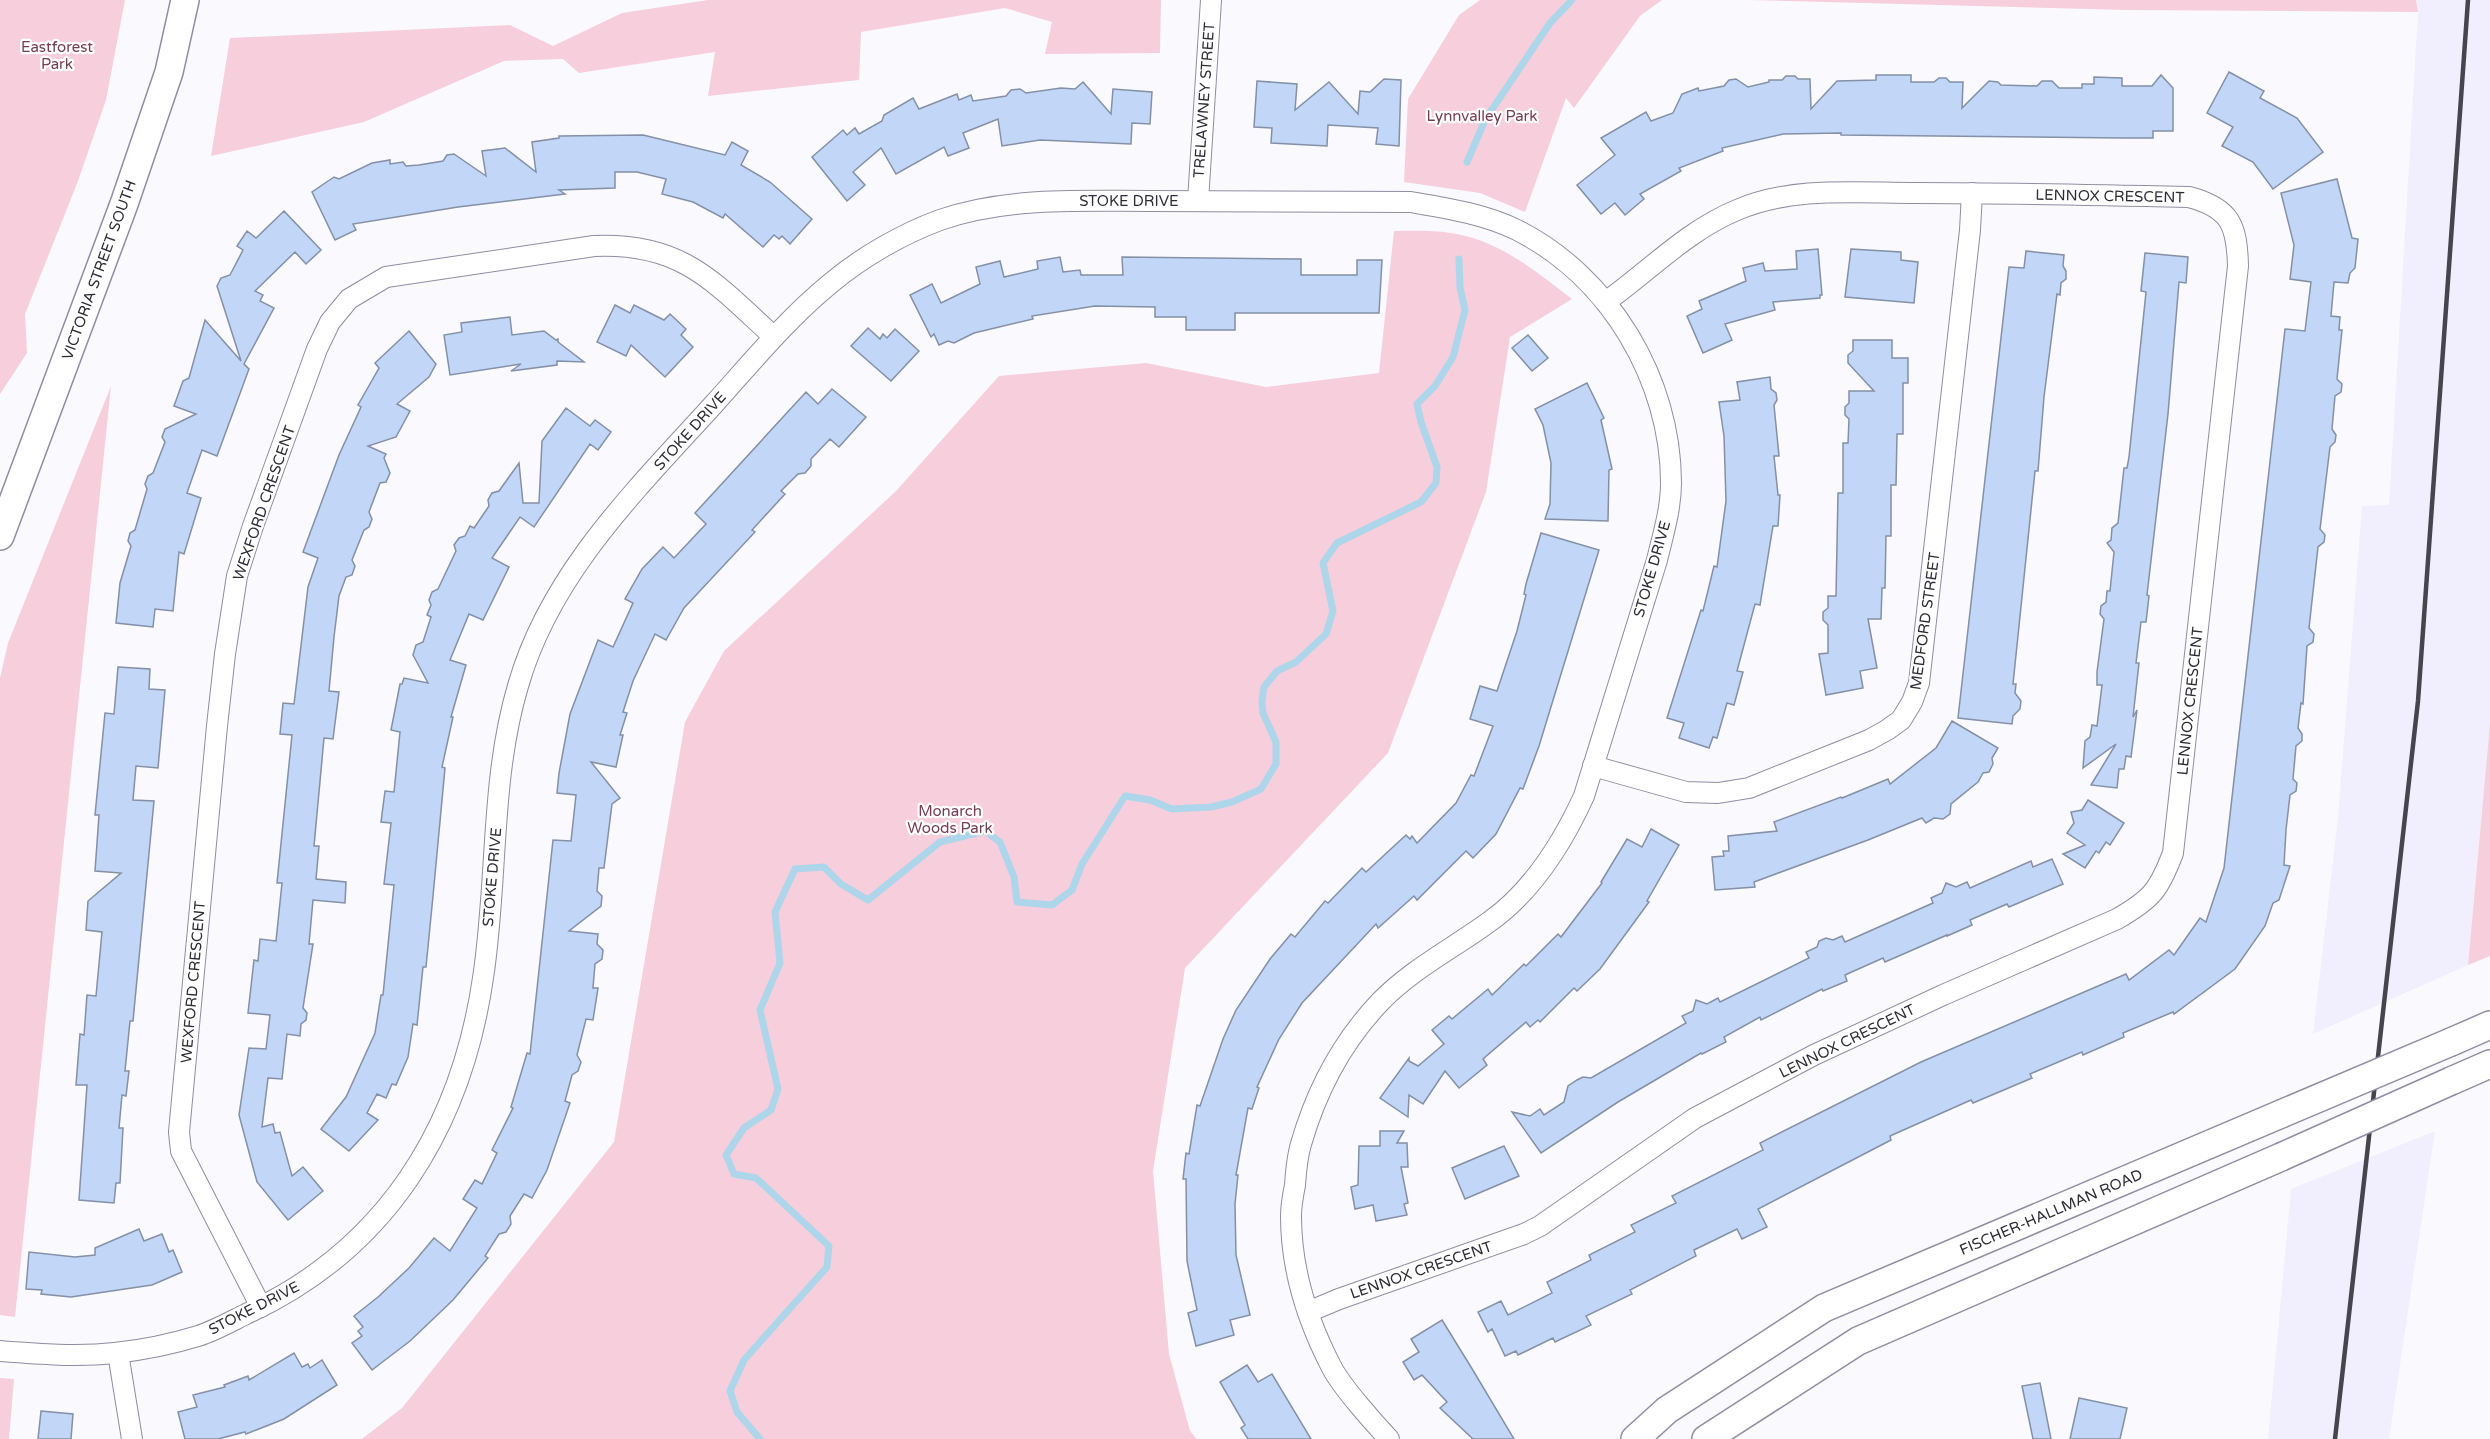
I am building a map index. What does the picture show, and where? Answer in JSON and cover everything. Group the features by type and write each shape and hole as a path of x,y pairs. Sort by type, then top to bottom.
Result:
{"main road":[{"name":"VICTORIA STREET SOUTH","path":"0,536 124,204 169,72 185,0"},
{"name":"FISCHER-HALLMAN ROAD","path":"1635,1439 1667,1410 1824,1308 2490,1025"},
{"path":"1706,1439 1858,1341 2490,1064"}],"street":[{"name":"TRELAWNEY STREET","path":"1198,201 1211,0"},
{"name":"LENNOX CRESCENT","path":"1308,1312 1524,1234 1540,1226 1695,1118 1814,1055 1943,995 2117,919 2144,903 2162,882 2173,853 2238,266 2237,236 2227,217 2210,202 2189,197 1972,193 1780,195 1735,210 1687,239 1607,301"},
{"name":"MEDFORD STREET","path":"1593,766 1686,792 1718,793 1760,784 1869,740 1901,720 1912,702 1919,683 1970,230 1972,193"},
{"name":"STOKE DRIVE","path":"0,1351 56,1356 118,1353 200,1335 300,1286 346,1250 385,1211 425,1154 451,1102 466,1053 483,979 505,737 531,645 579,560 614,515 774,338 829,284 875,252 937,221 985,207 1044,202 1411,201 1460,210 1516,229 1549,249 1607,301 1636,347 1658,399 1667,437 1671,485 1666,524 1657,560 1584,796 1571,823 1538,874 1521,894 1491,921 1401,981 1348,1040 1321,1089 1300,1146 1291,1215 1297,1277 1308,1312 1333,1370 1389,1439"},
{"name":"WEXFORD CRESCENT","path":"261,1307 181,1151 179,1132 220,705 237,576 317,349 330,322 349,299 386,277 594,246 625,245 650,250 698,270 716,283 774,338"},
{"path":"118,1353 132,1439"}],"shaded area":[{"path":"2416,0 2490,0 2490,724 2468,965 2313,1034 2338,817 2362,506 2389,505 2418,12"},
{"path":"2435,1131 2389,1439 2268,1439 2291,1189"}],"green space":[{"name":"Eastforest Park","path":"0,0 125,0 106,100 78,181 25,314 27,353 0,394"},
{"path":"708,0 1161,0 1160,53 1045,54 1052,22 1005,8 861,32 859,80 708,96 715,52 579,73 563,59 504,61 364,122 211,156 230,38 510,25 553,46 622,13"},
{"name":"Lynnvalley Park","path":"1480,0 1662,0 1640,16 1574,108 1566,98 1525,212 1480,193 1404,182 1408,99 1459,15"},
{"path":"1748,0 2416,0 2418,12 2126,10"},
{"name":"Monarch Woods Park","path":"1394,231 1443,232 1467,236 1484,242 1515,258 1572,299 1510,337 1486,492 1388,753 1185,968 1153,1171 1169,1354 1190,1431 1197,1439 362,1439 402,1408 614,1142 685,722 724,651 896,491 999,376 1146,363 1266,387 1379,373"},
{"path":"111,386 15,1317 0,1315 0,678 8,643"},
{"path":"2490,724 2490,956 2468,965"},
{"path":"0,1378 14,1379 9,1439 0,1439"}],"building":[{"path":"2229,72 2264,91 2260,98 2297,118 2323,152 2273,189 2253,162 2222,146 2233,127 2207,113"},
{"path":"1876,75 1911,75 1911,82 1934,82 1939,78 1946,78 1950,82 1963,82 1962,108 1989,81 1998,82 2001,85 2037,86 2042,81 2052,81 2059,88 2082,88 2082,84 2094,84 2094,77 2122,78 2122,86 2152,86 2161,75 2173,88 2173,131 2153,131 2153,138 1783,134 1722,148 1723,151 1679,168 1681,171 1640,194 1644,199 1625,215 1615,203 1601,214 1577,185 1615,155 1601,138 1646,112 1651,121 1673,113 1682,94 1698,88 1699,91 1724,86 1729,80 1736,79 1748,87 1769,82 1769,80 1782,80 1786,76 1795,76 1798,79 1810,79 1811,109 1837,81 1876,80"},
{"path":"1384,79 1401,80 1399,146 1376,144 1378,128 1328,125 1327,146 1271,143 1272,128 1254,127 1257,81 1297,84 1295,110 1329,82 1358,114 1360,91 1370,92"},
{"path":"1083,82 1111,114 1113,89 1152,92 1150,124 1132,123 1131,144 1040,140 1002,146 998,119 963,133 969,148 948,156 944,147 896,174 881,148 853,172 865,185 847,201 812,157 843,130 847,135 855,128 859,134 882,121 884,115 913,98 919,109 957,94 959,100 971,95 973,101 1006,96 1011,90 1020,89 1026,93 1061,88 1075,89"},
{"path":"643,135 725,155 732,142 748,151 741,165 770,182 812,219 790,244 782,236 779,239 774,235 763,247 725,214 723,218 693,202 662,194 666,179 637,172 615,172 615,188 559,190 565,194 458,207 353,224 356,230 335,240 312,192 334,177 339,179 372,163 390,160 390,164 403,162 406,166 419,165 443,161 447,155 454,154 486,176 482,151 505,148 536,172 532,142 559,138 559,136"},
{"path":"2337,179 2352,238 2358,239 2355,268 2350,273 2348,283 2334,282 2331,316 2340,317 2339,330 2342,330 2337,379 2342,384 2341,392 2335,396 2332,429 2336,435 2335,442 2330,447 2320,529 2325,535 2324,542 2318,547 2309,628 2314,634 2313,642 2307,646 2303,704 2301,703 2298,728 2302,734 2302,741 2296,746 2293,779 2297,783 2296,791 2290,795 2286,830 2284,865 2290,866 2279,900 2273,903 2265,926 2235,969 2174,1014 2173,1012 2123,1033 2124,1037 2083,1055 2082,1052 2030,1074 2032,1078 1973,1103 1971,1100 1890,1136 1891,1140 1758,1209 1767,1227 1742,1239 1737,1229 1694,1250 1696,1256 1630,1290 1632,1294 1586,1316 1591,1325 1555,1342 1553,1338 1518,1355 1516,1351 1505,1356 1492,1329 1488,1332 1478,1312 1501,1301 1508,1315 1552,1293 1547,1282 1591,1260 1589,1255 1635,1232 1631,1225 1676,1203 1672,1196 1763,1150 1760,1143 1921,1062 2126,974 2129,980 2169,950 2174,955 2200,918 2206,922 2224,868 2285,329 2305,331 2311,282 2290,279 2294,245 2281,193"},
{"path":"284,211 321,250 306,264 295,252 255,291 263,295 260,301 274,308 244,364 249,369 217,456 202,450 187,493 201,498 184,554 179,552 173,611 155,609 153,627 116,623 120,583 131,546 128,541 130,533 135,530 147,489 145,484 148,476 153,473 165,442 162,437 165,429 196,414 174,406 183,381 189,378 205,320 241,361 217,286 221,278 230,275 243,250 237,246 247,231 256,238"},
{"path":"1818,249 1822,295 1820,298 1773,302 1775,310 1725,324 1732,340 1703,353 1687,316 1702,309 1699,301 1746,281 1743,268 1763,263 1765,271 1797,269 1796,251"},
{"path":"1851,249 1901,252 1901,260 1918,262 1914,303 1845,297"},
{"path":"2026,251 2064,255 2063,266 2066,279 2061,283 2060,295 2057,294 2044,397 2038,471 2035,471 2013,684 2016,684 2015,693 2021,701 2020,709 2013,716 2012,724 1958,718 2009,267 2024,268"},
{"path":"2145,253 2188,257 2186,283 2179,282 2168,414 2147,595 2149,596 2146,622 2141,622 2136,663 2139,663 2133,717 2137,710 2131,757 2126,756 2124,769 2119,769 2117,788 2091,785 2116,744 2083,768 2085,741 2090,737 2092,725 2097,726 2102,685 2097,685 2104,619 2100,614 2101,606 2106,602 2107,591 2110,591 2114,552 2107,543 2111,540 2112,528 2118,523 2124,468 2127,468 2129,457 2146,292 2141,291"},
{"path":"1060,257 1063,272 1080,270 1081,275 1123,275 1122,257 1301,259 1301,275 1357,275 1357,260 1382,260 1379,313 1235,313 1235,330 1186,330 1186,317 1155,317 1155,307 1095,306 1032,316 1033,319 974,333 954,343 948,341 939,345 934,334 931,337 910,295 932,284 941,303 980,284 976,267 1000,261 1004,277 1038,269 1037,261"},
{"path":"615,305 630,313 634,305 664,320 670,314 686,329 681,335 693,347 665,377 631,345 626,356 597,342"},
{"path":"510,317 512,335 544,331 556,340 558,339 558,342 584,362 557,361 557,365 511,371 521,364 450,375 444,335 462,332 461,323"},
{"path":"868,328 880,339 883,334 887,338 895,329 919,351 891,381 851,346"},
{"path":"409,331 436,364 429,377 397,404 410,411 396,437 368,446 386,454 384,458 390,473 386,482 380,483 369,512 372,519 369,527 364,530 352,560 355,566 352,575 346,577 339,596 334,637 329,691 339,692 333,739 324,738 314,846 319,846 316,879 346,882 345,903 313,900 309,944 313,944 303,1008 307,1013 306,1020 301,1024 300,1036 287,1034 282,1079 268,1078 262,1127 273,1124 275,1133 280,1132 292,1176 303,1167 323,1191 288,1220 257,1182 239,1115 249,1048 266,1049 270,1015 248,1013 254,960 258,961 260,939 276,941 282,883 277,883 292,735 280,734 283,703 294,704 308,587 318,558 303,552 339,455 361,407 358,405 379,368 375,363"},
{"path":"1528,335 1548,358 1532,371 1512,348"},
{"path":"1853,340 1892,340 1892,358 1908,358 1908,383 1903,383 1903,434 1897,434 1896,485 1891,485 1891,536 1886,536 1885,588 1882,588 1881,619 1868,619 1877,668 1860,671 1863,688 1826,695 1819,654 1828,653 1828,625 1823,620 1823,612 1828,608 1828,596 1836,596 1838,493 1843,493 1843,443 1848,443 1849,419 1845,415 1845,407 1849,403 1849,391 1874,391 1848,363 1848,355 1853,351"},
{"path":"1770,377 1771,389 1776,393 1777,400 1774,405 1779,456 1774,456 1778,495 1780,495 1778,526 1773,526 1760,605 1755,604 1737,671 1743,672 1734,705 1727,703 1717,738 1713,737 1709,748 1679,738 1684,723 1667,718 1701,610 1703,611 1714,566 1717,567 1726,501 1724,436 1719,402 1740,400 1737,382"},
{"path":"1587,383 1604,418 1601,420 1612,469 1609,470 1608,521 1545,519 1550,504 1551,463 1543,425 1535,409"},
{"path":"832,389 866,417 839,447 830,439 811,459 811,466 805,473 798,474 781,491 785,494 752,530 755,532 684,608 666,640 655,634 633,681 623,712 627,713 620,735 623,735 616,767 591,762 620,798 612,804 604,868 599,868 597,891 602,896 601,906 569,931 598,934 597,944 603,950 602,959 595,964 593,988 598,988 593,1020 586,1019 577,1055 581,1062 578,1071 572,1075 565,1101 570,1103 547,1170 532,1198 524,1194 510,1216 511,1224 506,1232 499,1234 485,1256 488,1258 453,1300 410,1341 372,1370 352,1343 362,1336 358,1331 363,1327 354,1316 409,1268 434,1238 450,1251 477,1208 463,1199 475,1180 482,1184 497,1153 492,1150 513,1108 511,1107 527,1053 530,1054 553,840 571,841 576,795 557,793 559,773 570,714 598,640 613,647 633,603 625,599 642,569 663,547 674,558 706,524 695,513 806,392 818,404"},
{"path":"566,408 590,426 595,420 611,432 598,450 590,444 534,527 520,517 492,558 509,567 483,620 469,614 450,660 466,665 451,717 453,717 442,767 445,768 433,896 417,1025 413,1024 408,1057 396,1085 392,1084 386,1098 377,1094 367,1113 378,1120 349,1151 321,1129 346,1097 375,1033 381,995 383,995 394,885 384,884 391,823 381,822 385,791 394,792 400,732 391,730 400,684 404,678 428,683 413,655 416,645 423,642 431,617 427,615 432,592 438,589 456,551 454,545 459,538 465,536 470,526 474,528 489,506 488,500 492,493 499,491 519,463 523,503 539,503 542,441"},
{"path":"1541,533 1599,550 1539,746 1523,789 1520,788 1496,834 1473,858 1466,851 1417,900 1414,896 1378,928 1376,924 1302,1003 1279,1039 1257,1087 1259,1088 1252,1109 1248,1108 1236,1175 1238,1175 1235,1204 1236,1255 1250,1315 1230,1320 1234,1335 1196,1346 1188,1313 1197,1310 1187,1261 1186,1179 1183,1179 1186,1153 1189,1154 1197,1105 1200,1106 1223,1039 1236,1010 1270,959 1291,934 1295,937 1325,901 1328,903 1362,868 1366,872 1406,835 1410,839 1412,836 1417,843 1456,803 1471,775 1474,776 1493,726 1470,719 1480,686 1497,691 1517,631 1526,595 1524,594 1526,584"},
{"path":"118,667 150,669 149,689 165,690 158,768 136,766 133,800 154,801 133,1021 130,1021 125,1071 129,1071 126,1096 122,1095 119,1128 123,1128 120,1183 116,1183 114,1203 79,1200 87,1085 76,1085 80,1034 84,1035 87,995 96,996 102,932 86,930 88,901 121,873 95,871 99,815 95,815 105,713 114,714"},
{"path":"1952,721 1998,748 1992,758 1993,764 1989,772 1983,773 1978,782 1951,804 1950,814 1943,819 1934,818 1926,823 1922,818 1754,882 1755,887 1715,890 1712,857 1724,856 1723,851 1729,851 1728,836 1777,831 1774,822 1888,779 1890,784 1936,748"},
{"path":"2088,800 2124,823 2110,845 2106,842 2099,853 2096,851 2085,868 2063,854 2085,845 2067,833 2074,823 2071,812 2082,810"},
{"path":"1651,829 1679,845 1647,901 1649,902 1600,969 1577,991 1574,988 1540,1022 1538,1020 1530,1027 1526,1022 1483,1059 1487,1065 1459,1088 1445,1071 1423,1104 1409,1095 1408,1117 1380,1098 1409,1058 1409,1061 1418,1066 1444,1044 1432,1030 1449,1016 1452,1019 1488,989 1492,995 1558,934 1561,937 1602,883 1627,839 1642,847"},
{"path":"2052,859 2063,884 2009,907 2007,904 1970,920 1972,925 1885,962 1883,958 1845,975 1847,981 1823,991 1822,989 1761,1020 1760,1017 1724,1037 1726,1042 1701,1053 1618,1102 1541,1153 1512,1112 1530,1116 1540,1109 1544,1115 1564,1102 1568,1086 1577,1080 1583,1077 1591,1078 1686,1023 1682,1016 1693,1011 1696,1000 1707,1004 1718,998 1720,1002 1809,958 1806,952 1817,947 1819,941 1826,938 1833,940 1842,936 1845,942 1933,903 1931,898 1942,893 1946,883 1956,887 1967,882 1970,888 2031,861 2033,867"},
{"path":"1380,1131 1404,1131 1397,1143 1407,1143 1408,1167 1401,1167 1408,1203 1404,1204 1407,1215 1376,1221 1373,1205 1355,1209 1351,1187 1358,1185 1359,1146 1380,1146"},
{"path":"1504,1146 1519,1176 1465,1199 1452,1168"},
{"path":"139,1229 144,1241 162,1234 169,1252 173,1250 182,1272 152,1285 71,1297 41,1294 42,1290 26,1289 29,1252 75,1257 95,1255 95,1248"},
{"path":"1442,1320 1514,1439 1473,1439 1440,1408 1447,1402 1422,1375 1414,1380 1403,1362 1419,1352 1411,1339"},
{"path":"294,1353 302,1367 308,1364 310,1368 322,1360 337,1385 284,1419 246,1434 245,1432 218,1439 185,1439 178,1412 197,1407 193,1395 225,1387 224,1385 248,1376 249,1380"},
{"path":"1247,1365 1258,1382 1272,1374 1311,1439 1248,1439 1241,1428 1245,1425 1220,1382"},
{"path":"2040,1383 2051,1439 2033,1439 2022,1386"},
{"path":"2079,1398 2127,1408 2120,1439 2070,1439"},
{"path":"41,1411 73,1414 71,1439 38,1439"}],"waterway":[{"path":"1467,162 1485,120 1550,23 1572,0"},
{"path":"760,1439 737,1412 730,1391 744,1360 827,1267 829,1246 756,1178 734,1174 726,1155 744,1128 771,1110 778,1089 760,1010 780,963 775,912 795,869 824,867 841,884 868,900 940,842 985,831 1000,842 1014,877 1017,902 1052,905 1072,890 1082,864 1125,796 1150,800 1172,809 1211,807 1232,802 1261,789 1276,764 1276,742 1263,713 1264,687 1277,671 1296,662 1326,634 1333,611 1323,563 1337,543 1421,502 1436,483 1437,467 1417,404 1435,386 1453,357 1465,310 1460,287 1459,259"}],"railway":[{"path":"2335,1439 2418,701 2468,0"}]}
